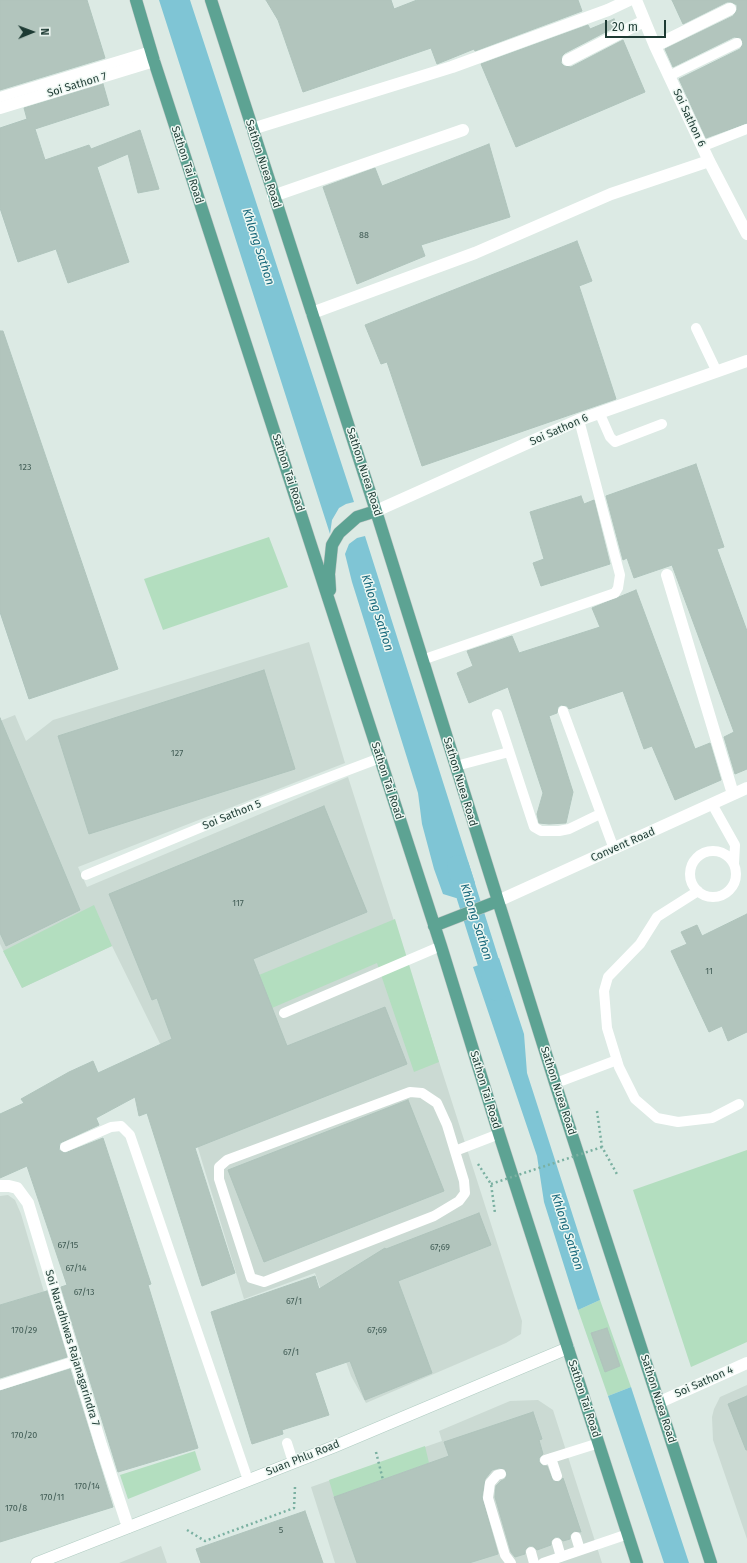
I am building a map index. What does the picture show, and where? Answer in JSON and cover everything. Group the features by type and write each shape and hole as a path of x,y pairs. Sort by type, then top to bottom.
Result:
{"main road":[{"name":"Sathon Tai Road","path":"136,0 152,56 441,946 499,1134 638,1563"},
{"name":"Sathon Nuea Road","path":"211,0 273,196 376,511 498,901 711,1563"},
{"path":"333,613 329,574 332,546 339,533 357,517 376,511"},
{"path":"434,926 498,901"}],"street":[{"path":"252,129 452,67 606,5 629,0"},
{"name":"Soi Sathon 6","path":"636,0 655,46 709,161 747,234"},
{"path":"655,46 730,9"},
{"path":"568,60 644,21"},
{"name":"Soi Sathon 7","path":"0,108 152,56"},
{"path":"273,196 463,130"},
{"path":"312,313 475,253 611,194 709,161"},
{"name":"Soi Sathon 6","path":"376,511 579,420 747,361"},
{"path":"667,575 734,794"},
{"name":"Convent Road","path":"498,901 747,788"},
{"name":"Soi Naradhiwas Rajanagarindra 7","path":"0,1186 17,1188 28,1203 75,1361 128,1527"},
{"name":"Suan Phlu Road","path":"37,1563 293,1462 568,1348"},
{"name":"Soi Sathon 4","path":"660,1402 747,1363"}],"lane":[{"path":"669,76 737,43"},
{"path":"0,97 152,56"},
{"path":"704,150 706,145 747,129"},
{"path":"696,328 717,372"},
{"path":"599,412 610,437 615,442 662,424"},
{"path":"422,660 615,593 618,588 620,575 579,420"},
{"path":"563,711 614,849"},
{"path":"497,714 534,827 541,830 559,831 569,829 600,814"},
{"path":"456,766 509,752"},
{"name":"Soi Sathon 5","path":"86,875 248,808 380,758"},
{"path":"712,804 735,845 734,864 736,879 732,887 720,896 704,896 693,886 690,872 696,858 702,854 708,851 723,853 729,857 734,864"},
{"path":"698,891 657,917 640,944 608,977 604,991 607,1028 619,1067 635,1099 657,1118 678,1122 712,1118 739,1104"},
{"path":"284,1013 441,946"},
{"path":"556,1083 617,1060"},
{"path":"410,1092 422,1093 437,1103 447,1125 455,1151 464,1181 465,1193 459,1201 434,1216 264,1282 251,1278 219,1179 218,1167 227,1160 410,1092"},
{"path":"65,1147 111,1127 121,1126 130,1135 248,1480"},
{"path":"455,1151 499,1134"},
{"path":"0,1385 75,1361"},
{"path":"287,1442 293,1462"},
{"path":"557,1476 548,1459 598,1443"},
{"path":"501,1474 497,1475 490,1483 488,1498 505,1555 511,1563"},
{"path":"543,1563 628,1534"},
{"path":"576,1537 580,1550"},
{"path":"557,1543 561,1557"},
{"path":"531,1552 534,1563"}],"path":[{"path":"597,1111 602,1147 618,1176"},
{"path":"491,1184 602,1147"},
{"path":"478,1164 491,1184 495,1213"},
{"path":"376,1452 383,1480"},
{"path":"187,1530 205,1541 294,1508 295,1487"}],"shaded area":[{"path":"309,642 345,763 78,867 87,887 348,777 522,1321 521,1334 506,1343 366,1403 351,1376 315,1273 244,1299 176,1076 112,946 22,988 0,944 0,721 15,715 26,741 53,720"},
{"path":"8,1195 15,1200 21,1214 44,1292 0,1305 0,1196"},
{"path":"747,1385 747,1539 713,1440 712,1417 720,1397"},
{"path":"538,1400 553,1410 602,1563 335,1563 311,1487 442,1441 439,1431 510,1401"},
{"path":"161,1546 167,1563 119,1563"}],"green space":[{"path":"269,537 288,587 163,630 144,579"},
{"path":"94,905 112,946 22,988 3,951"},
{"path":"395,919 439,1062 414,1072 377,963 272,1008 259,975"},
{"path":"747,1150 747,1342 691,1367 633,1190"},
{"path":"600,1300 631,1387 608,1396 578,1310"},
{"path":"425,1446 429,1463 334,1497 329,1480"},
{"path":"195,1451 201,1470 128,1499 120,1475"}],"water":[{"path":"159,0 190,0 354,502 339,508 332,520 330,534"},
{"path":"365,536 475,883 464,897 456,898 443,894 434,869 422,824 418,793 352,582 345,554 349,544 357,538"},
{"path":"499,958 524,1034 527,1073 600,1300 578,1310 544,1202 537,1156 473,967"},
{"path":"631,1387 689,1563 664,1563 608,1396"}],"building":[{"path":"0,0 87,0 105,58 0,90"},
{"path":"266,0 391,0 394,9 417,0 578,0 582,11 475,51 474,49 437,64 431,48 303,92 278,20"},
{"path":"672,0 747,0 747,123 706,138 679,79 740,49 743,44 741,38 734,37 673,67 665,49 733,16 737,10 737,5 727,2 683,24"},
{"path":"614,19 617,26 565,53 562,56 561,63 564,66 571,67 623,40 645,92 516,147 481,64 588,25 590,29"},
{"path":"103,84 109,105 35,129 45,160 89,145 91,149 140,130 159,189 138,193 128,154 97,167 129,262 68,283 56,249 18,262 0,208 0,128 27,119 24,108"},
{"path":"489,144 510,217 421,245 425,256 357,284 323,187 375,168 382,186"},
{"path":"577,241 592,281 579,286 616,399 422,466 387,362 381,364 365,325"},
{"path":"0,331 3,331 118,669 29,699 0,612"},
{"path":"696,464 724,547 717,549 747,631 747,769 735,774 724,737 734,732 672,565 634,578 627,558 623,560 606,496"},
{"path":"581,496 584,504 594,500 610,564 541,586 533,563 544,559 530,512"},
{"path":"636,590 695,749 710,743 721,780 675,800 652,746 644,749 623,691 569,709 567,706 561,705 558,707 557,713 549,716 573,792 566,823 539,823 537,814 543,793 508,687 469,703 457,673 473,666 467,651 512,636 519,653 600,627 592,608"},
{"path":"264,670 295,769 89,834 58,736"},
{"path":"0,718 80,910 6,946 0,933"},
{"path":"324,806 367,912 253,959 287,1046 385,1007 407,1064 195,1148 235,1273 202,1286 147,1113 139,1116 135,1097 96,1118 99,1125 60,1143 59,1150 65,1153 103,1138 151,1284 148,1285 198,1448 118,1472 61,1287 67,1285 27,1166 0,1178 0,1114 24,1103 21,1099 69,1072 93,1061 98,1073 172,1039 157,998 152,1000 109,894"},
{"path":"747,914 747,1032 728,1041 722,1026 709,1032 671,951 687,944 681,932 697,925 702,936"},
{"path":"408,1100 444,1191 264,1262 228,1170"},
{"path":"479,1213 491,1245 398,1281 432,1373 365,1400 350,1361 315,1373 329,1415 282,1430 283,1434 252,1444 211,1312 315,1276 319,1289 385,1248 386,1249"},
{"path":"47,1291 67,1357 0,1378 0,1305"},
{"path":"607,1328 620,1366 605,1372 591,1333"},
{"path":"70,1369 113,1507 0,1542 0,1391"},
{"path":"747,1396 747,1450 746,1450 728,1404"},
{"path":"533,1412 542,1439 539,1440 543,1454 539,1458 539,1462 543,1466 547,1466 553,1481 559,1482 563,1478 581,1532 574,1531 570,1535 570,1539 563,1541 559,1537 555,1537 551,1541 551,1545 537,1550 533,1546 529,1546 525,1550 525,1554 515,1557 511,1552 495,1497 496,1486 505,1479 507,1475 505,1469 499,1468 492,1470 485,1479 482,1497 498,1554 469,1563 357,1563 334,1497 449,1456 444,1442"},
{"path":"305,1511 323,1563 201,1563 196,1549"}],"waterway":[{"name":"Khlong Sathon","path":"458,866 497,990"}]}
